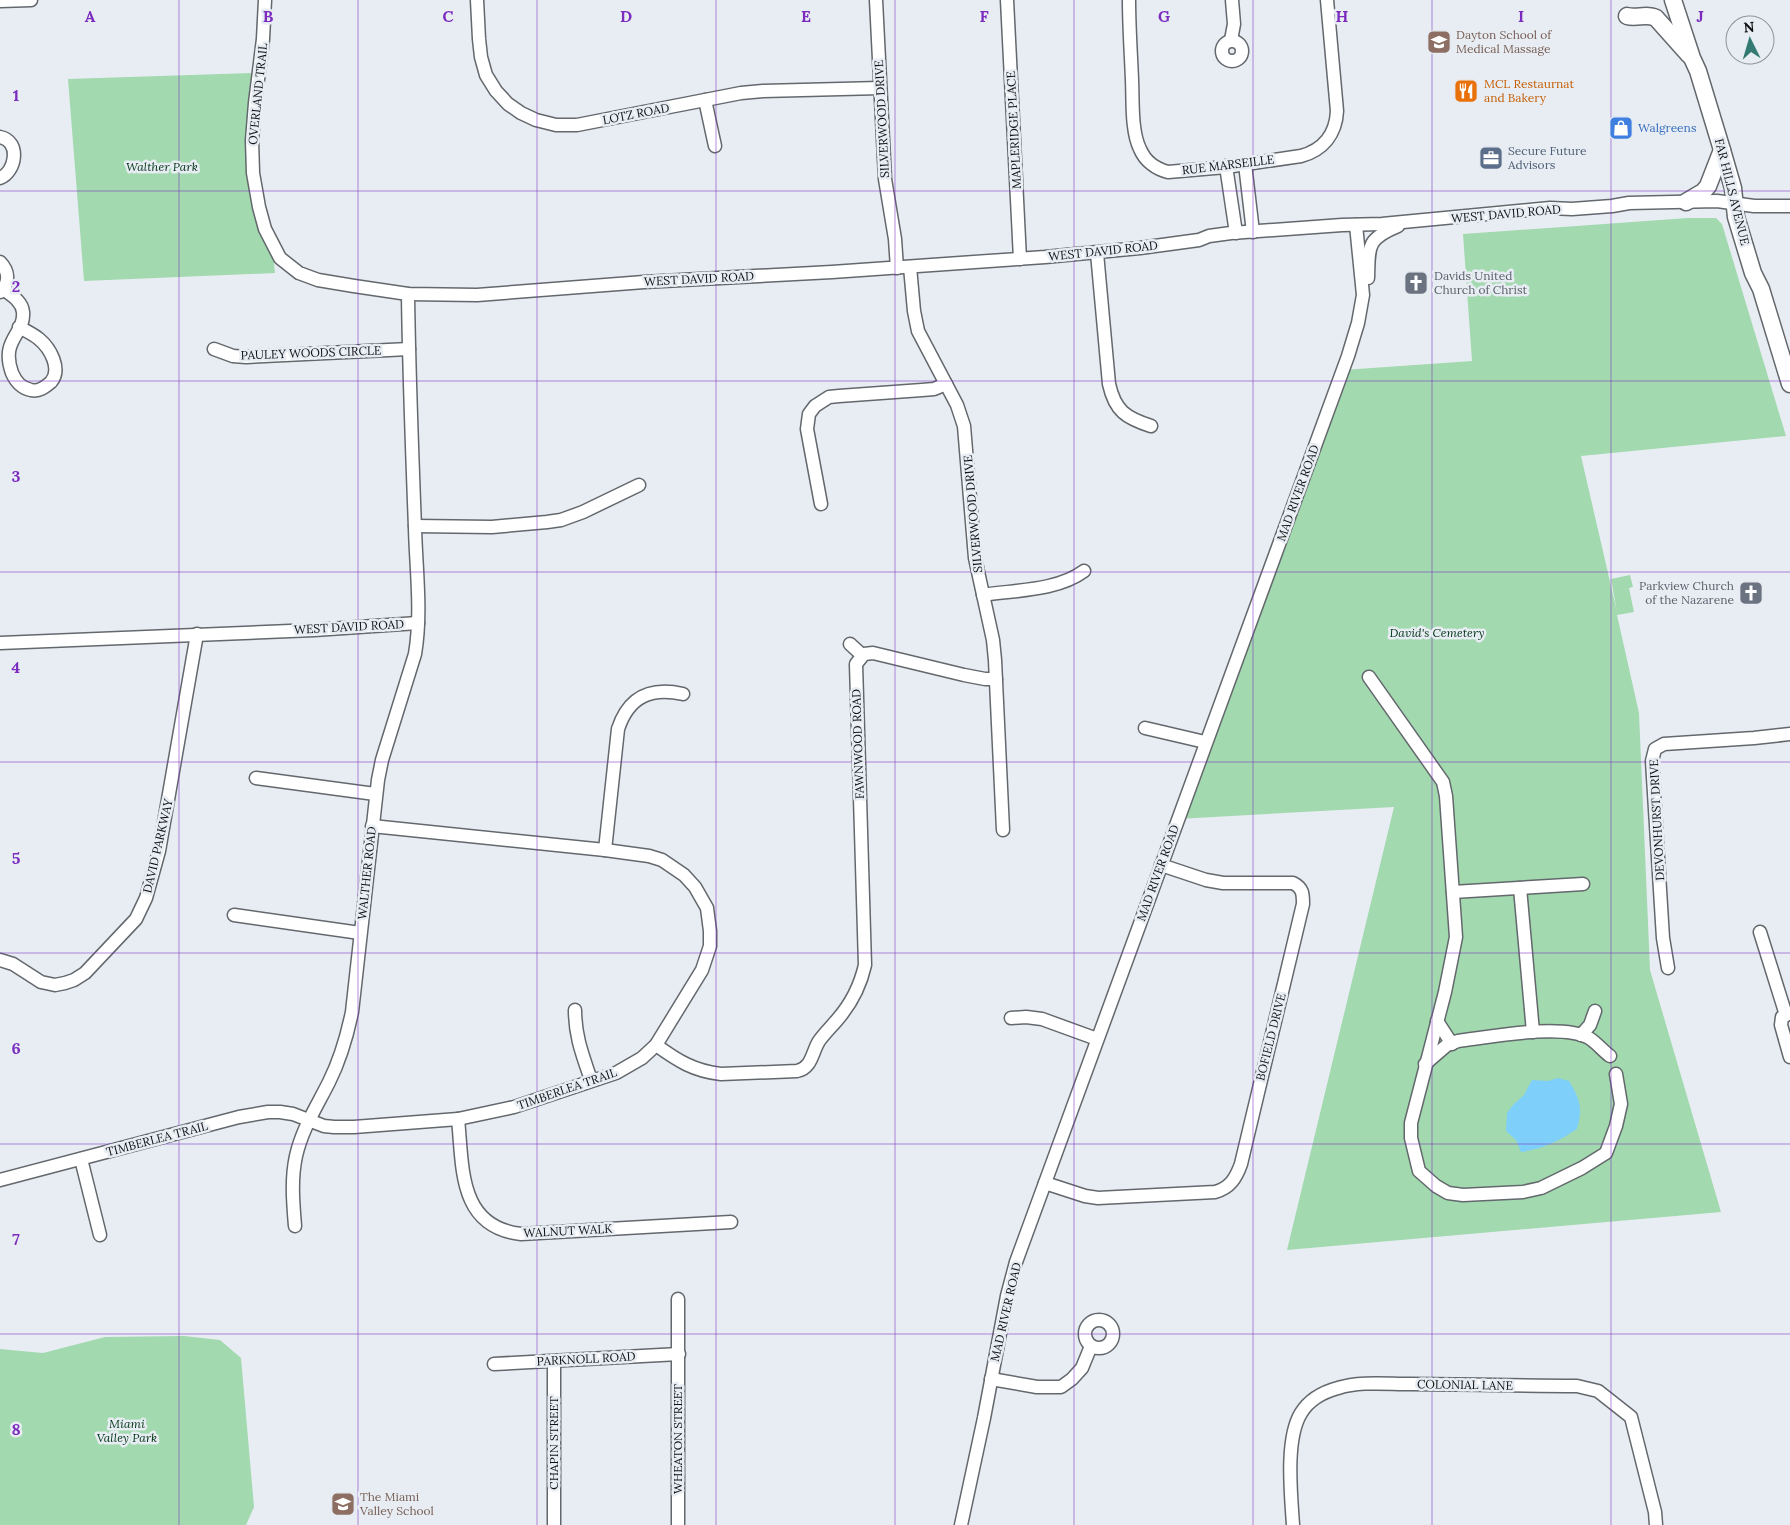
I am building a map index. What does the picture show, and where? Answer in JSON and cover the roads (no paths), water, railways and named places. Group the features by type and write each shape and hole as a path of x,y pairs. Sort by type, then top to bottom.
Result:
{"main road":[{"name":"FAR HILLS AVENUE","path":"1673,0 1698,71 1733,188 1736,217 1753,273 1761,289 1790,384"},
{"path":"1627,16 1633,18 1648,15 1656,18 1692,58"},
{"path":"1686,202 1703,192 1708,186 1722,150"}],"street":[{"path":"0,1 31,0"},
{"name":"OVERLAND TRAIL","path":"264,0 263,39 253,121 252,158 259,207 271,244 280,258 299,273 310,278 408,294"},
{"name":"LOTZ ROAD","path":"478,0 479,40 486,75 496,91 521,114 556,125 577,125 763,91 880,88"},
{"name":"SILVERWOOD DRIVE","path":"876,0 885,179 895,239 897,268"},
{"name":"MAPLERIDGE PLACE","path":"1007,0 1020,259"},
{"name":"RUE MARSEILLE","path":"1129,0 1133,105 1138,146 1151,164 1168,172 1301,156 1313,153 1322,145 1332,132 1337,112 1327,0"},
{"path":"1231,40 1234,24 1232,0"},
{"path":"706,100 714,146"},
{"path":"0,137 11,142 14,152 9,171 0,178"},
{"path":"1244,164 1253,232"},
{"path":"1226,166 1236,232"},
{"name":"WEST DAVID ROAD","path":"0,643 314,630 418,623 408,294 477,295 644,282 1020,259 1097,253 1198,240 1209,236 1236,232 1304,227 1356,226 1550,208 1572,209 1629,203 1716,201 1754,206 1790,206"},
{"path":"1363,295 1368,279 1369,248 1373,241 1382,232 1408,222"},
{"name":"MAD RIVER ROAD","path":"961,1525 1016,1262 1348,356 1358,323 1363,295 1356,226"},
{"path":"1097,253 1109,384 1112,396 1116,406 1131,420 1151,426"},
{"path":"0,262 6,272 7,279 2,291 18,301 22,307 22,319 19,327 5,343 9,363 13,376 21,386 36,391 50,383 56,368 49,350 39,338 19,327"},
{"name":"SILVERWOOD DRIVE","path":"910,267 916,322 924,343 957,405 964,426 973,540 993,640 1003,830"},
{"name":"PAULEY WOODS CIRCLE","path":"214,349 233,356 246,357 409,349"},
{"path":"821,504 807,429 809,414 815,406 829,397 934,389 946,384"},
{"path":"414,526 492,527 561,520 640,486"},
{"path":"983,595 1058,584 1084,571"},
{"name":"WALTHER ROAD","path":"295,1226 293,1198 295,1165 300,1142 309,1120 330,1081 347,1036 352,1012 376,794 382,760 415,654 418,623"},
{"name":"DAVID PARKWAY","path":"0,960 13,964 41,982 55,985 65,984 85,973 136,919 146,898 159,851 197,634"},
{"path":"850,644 862,656 873,653 964,675 996,679"},
{"name":"FAWNWOOD ROAD","path":"656,1045 689,1067 709,1073 802,1070 810,1062 820,1041 850,1005 864,971 866,943 855,670 856,664 862,656"},
{"path":"1369,677 1443,782 1446,796 1456,937 1445,992 1411,1122 1411,1138 1419,1172 1442,1190 1448,1193 1463,1195 1523,1192 1541,1188 1582,1168 1606,1153 1616,1126 1621,1104 1616,1074"},
{"path":"605,850 618,729 621,719 634,702 649,694 670,692 683,694"},
{"path":"1145,728 1205,742"},
{"name":"DEVONHURST DRIVE","path":"1668,968 1660,903 1652,761 1655,749 1664,744 1790,734"},
{"path":"256,778 376,794"},
{"name":"TIMBERLEA TRAIL","path":"0,1180 256,1114 280,1112 293,1114 334,1127 354,1127 458,1119 514,1107 629,1067 656,1045 704,965 710,946 709,916 701,896 695,887 674,866 662,860 649,856 605,850 372,826"},
{"name":"BOFIELD DRIVE","path":"1045,1182 1085,1196 1098,1198 1215,1192 1222,1190 1232,1183 1237,1175 1303,904 1303,893 1293,883 1223,883 1206,880 1161,865"},
{"path":"1454,892 1583,884"},
{"path":"1520,888 1533,1032"},
{"path":"234,915 360,933"},
{"path":"1760,932 1788,1014 1782,1017 1781,1025 1790,1056"},
{"path":"575,1010 577,1040 591,1080"},
{"path":"1581,1035 1590,1025 1596,1011"},
{"path":"1010,1018 1042,1019 1097,1039"},
{"path":"1437,1021 1452,1044"},
{"path":"1425,1064 1447,1046 1458,1041 1533,1032 1558,1032 1581,1035 1590,1039 1610,1056"},
{"name":"WALNUT WALK","path":"458,1119 465,1185 469,1198 482,1217 502,1230 521,1234 731,1222"},
{"path":"81,1159 100,1235"},
{"name":"WHEATON STREET","path":"678,1298 678,1525"},
{"path":"991,1379 1037,1387 1061,1386 1072,1379 1082,1368 1091,1346"},
{"name":"PARKNOLL ROAD","path":"494,1364 678,1354"},
{"name":"CHAPIN STREET","path":"554,1361 554,1525"},
{"name":"COLONIAL LANE","path":"1293,1525 1291,1484 1292,1435 1301,1413 1316,1397 1326,1391 1350,1385 1380,1384 1577,1386 1598,1391 1631,1417 1655,1512 1656,1525"}],"water":[{"path":"1558,1078 1569,1081 1576,1093 1580,1109 1577,1129 1550,1144 1521,1152 1516,1140 1506,1131 1507,1113 1524,1095 1532,1080 1548,1081"}],"place":[{"name":"Dayton School of Medical Massage","path":"1439,42"},
{"name":"MCL Restaurnat and Bakery","path":"1466,91"},
{"name":"Walgreens","path":"1621,128"},
{"name":"Secure Future Advisors","path":"1491,158"},
{"name":"Davids United Church of Christ","path":"1416,283"},
{"name":"Parkview Church of the Nazarene","path":"1751,593"},
{"name":"The Miami Valley School","path":"343,1504"}],"park label":[{"name":"Walther Park","path":"162,167"},
{"name":"David's Cemetery","path":"1437,633"},
{"name":"Miami Valley Park","path":"127,1431"}]}
